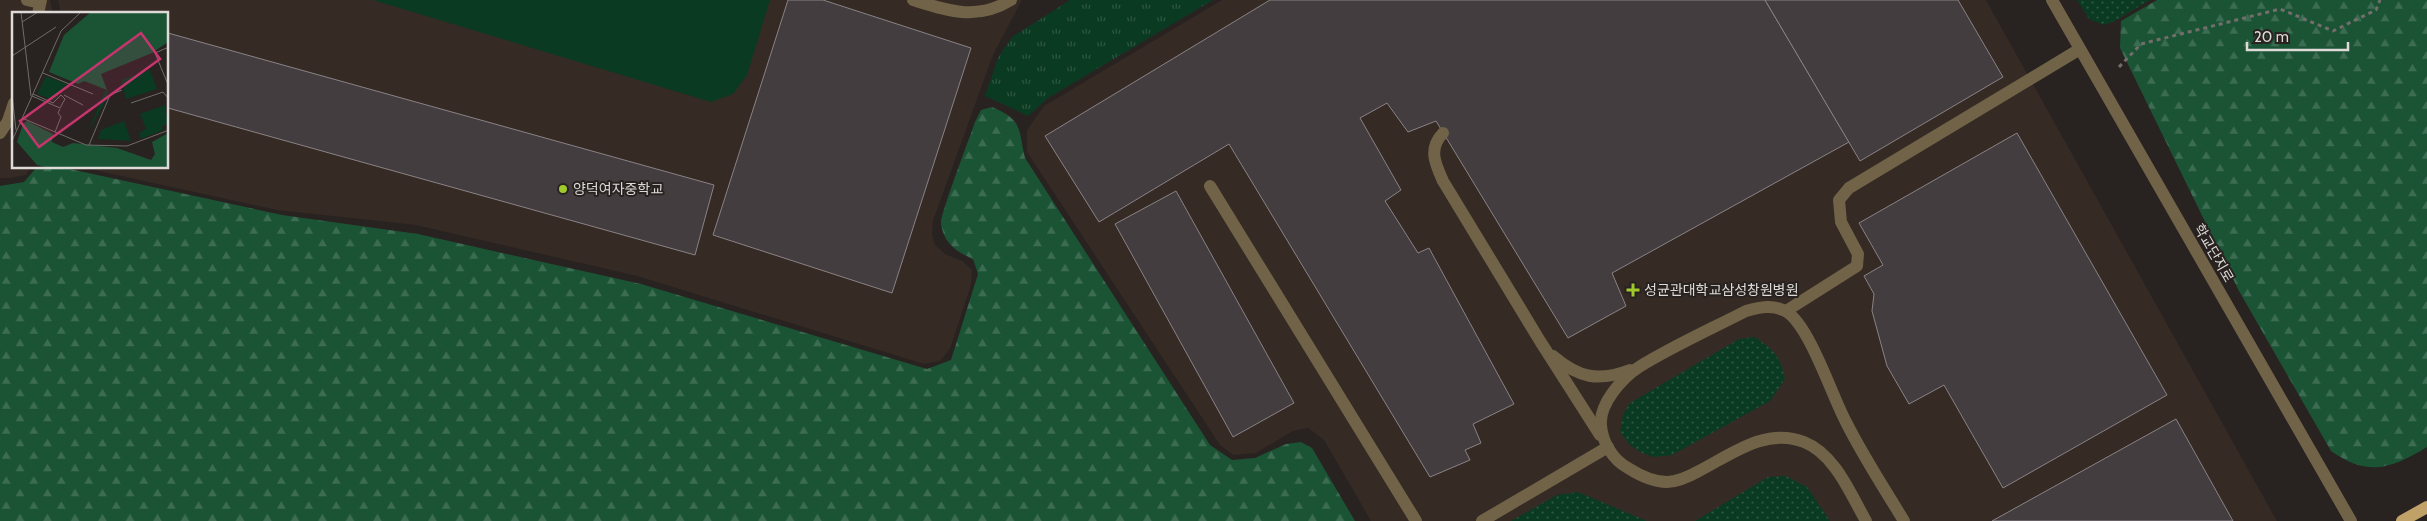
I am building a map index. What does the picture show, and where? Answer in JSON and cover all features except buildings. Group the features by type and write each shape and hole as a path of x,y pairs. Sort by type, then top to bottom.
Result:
{"main road":[{"path":"2402,521 2427,507"}],"street":[{"path":"27,0 40,6"},
{"path":"913,0 952,11 972,13 997,9 1011,0"},
{"name":"학교단지로","path":"2052,0 2351,521"},
{"path":"1786,311 1857,266 1858,254 1841,222 1839,200 1849,188 2080,50"},
{"path":"0,133 8,121 12,109"},
{"path":"1443,133 1433,149 1434,159 1443,181 1540,341 1619,464 1642,476 1667,482 1688,477 1759,440 1777,436 1805,442 1823,454 1840,476 1866,521"},
{"path":"1210,186 1416,521"},
{"path":"1540,341 1553,356 1571,370 1594,378 1617,375 1638,368 1746,311 1766,306 1786,311 1796,320 1805,334 1845,422 1904,521"},
{"path":"1607,445 1600,424 1605,405 1621,383 1638,368"},
{"path":"1482,521 1607,445"}],"path":[{"path":"2101,86 2141,44 2280,9 2333,31 2376,10 2380,0"}],"shaded area":[{"path":"0,0 50,0 53,12 12,12 12,169 29,169 26,175 0,178"},
{"name":"양덕여자중학교","path":"58,0 1022,0 993,55 933,221 932,234 935,245 945,254 962,261 972,270 971,285 950,349 940,361 924,364 637,276 416,225 277,210 90,169 169,169 169,12 61,12"},
{"name":"성균관대학교삼성창원병원","path":"1222,0 1986,0 2277,521 1371,521 1324,440 1308,428 1293,431 1256,453 1233,455 1220,445 1027,152 1027,130 1044,106"}],"green space":[{"path":"373,0 770,0 747,75 733,94 711,102"},
{"path":"1070,0 1213,0 1048,98 1028,116 985,96 998,58 1012,37"},
{"path":"2077,0 2150,0 2115,21 2104,25 2089,19"},
{"path":"2157,0 2427,0 2427,447 2414,455 2391,465 2368,467 2344,459 2331,451 2239,291 2120,48 2121,21"},
{"path":"992,107 1009,116 1018,126 1025,158 1210,445 1232,460 1255,458 1286,444 1301,442 1312,448 1355,521 0,521 0,186 24,182 35,169 70,169 282,215 418,234 641,284 927,369 951,360 978,274 973,259 957,250 948,242 941,224 950,192 981,110"},
{"path":"1754,337 1767,345 1775,354 1785,379 1770,401 1672,455 1653,457 1640,452 1629,444 1620,432 1623,414 1630,403 1739,339"},
{"path":"1786,476 1807,487 1830,521 1695,521 1768,477"},
{"path":"1578,492 1647,521 1511,521 1557,495"}],"place":[{"name":"양덕여자중학교","path":"563,189"},
{"name":"성균관대학교삼성창원병원","path":"1633,290"}]}
